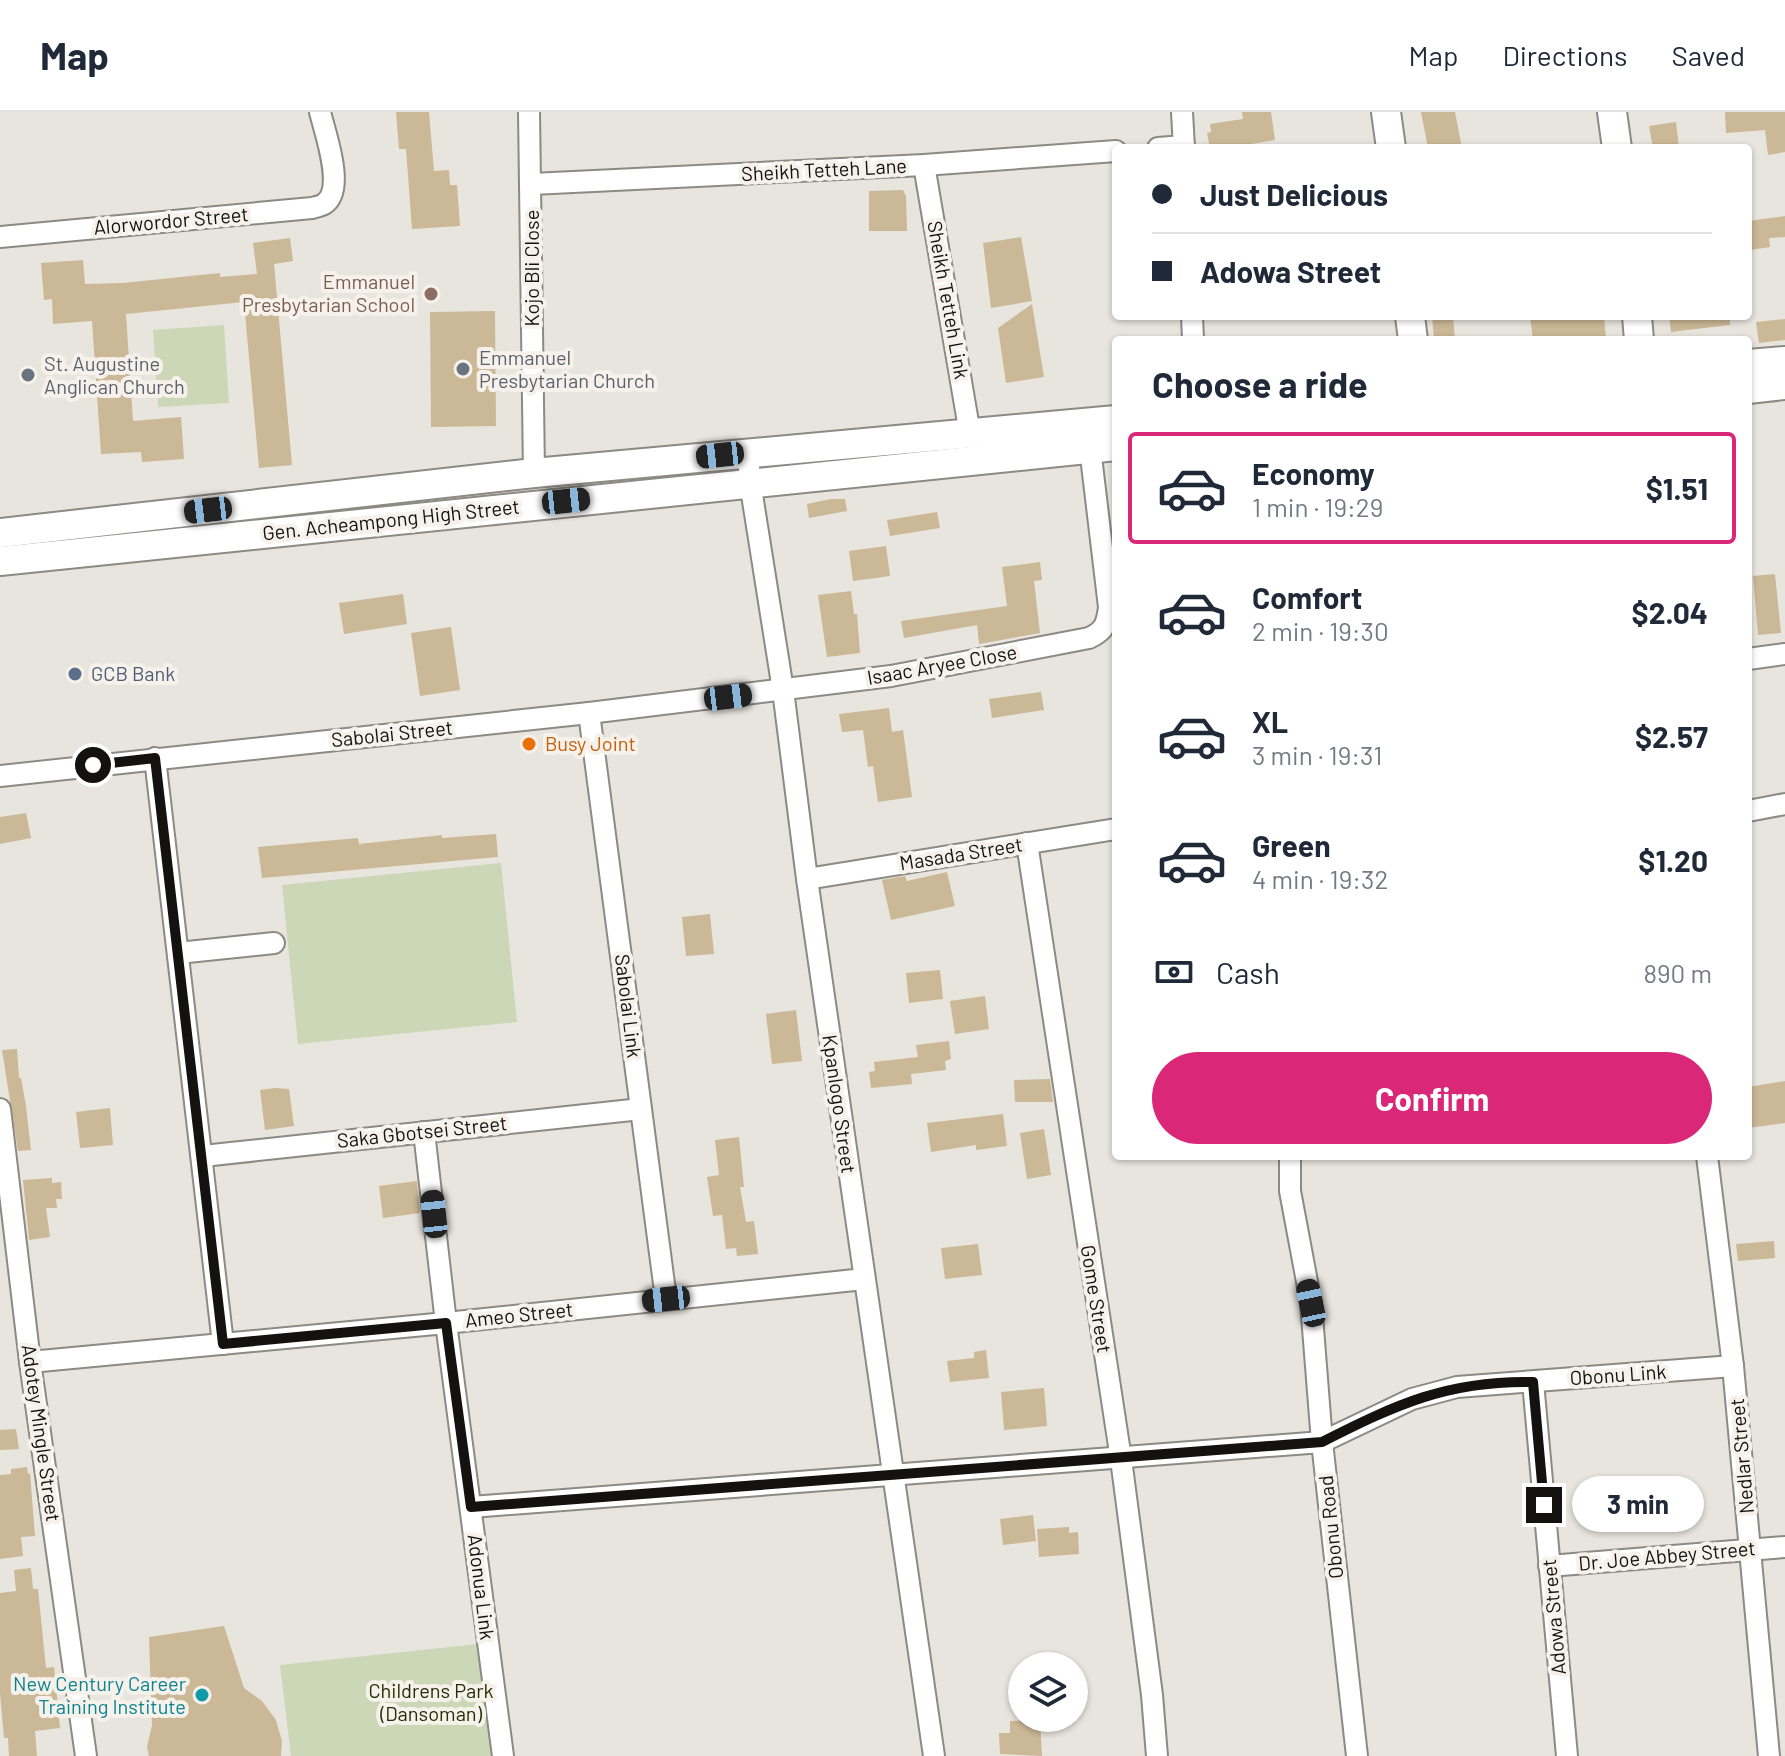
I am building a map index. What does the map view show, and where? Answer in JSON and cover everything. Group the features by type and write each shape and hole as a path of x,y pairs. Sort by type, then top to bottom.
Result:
{"main road":[{"path":"1386,112 1390,144"},
{"path":"1612,112 1616,144"},
{"path":"1752,364 1785,361"},
{"path":"1752,389 1785,385"},
{"name":"Gen. Acheampong High Street","path":"0,533 534,473 1112,420"},
{"name":"Gen. Acheampong High Street","path":"0,561 1103,447"}],"street":[{"name":"Alorwordor Street","path":"0,237 312,208 326,203 334,191 333,168 320,112"},
{"name":"Kojo Bli Close","path":"529,112 534,473"},
{"path":"1182,112 1184,144"},
{"name":"Sheikh Tetteh Lane","path":"532,184 924,165 1112,151"},
{"name":"Sheikh Tetteh Link","path":"924,165 970,434"},
{"name":"Isaac Aryee Close","path":"783,690 891,676 1089,638 1100,633 1107,624 1109,607 1103,447"},
{"name":"Kpanlogo Street","path":"748,452 934,1756"},
{"path":"1752,658 1785,654"},
{"name":"Sabolai Street","path":"0,776 783,690"},
{"name":"Sabolai Link","path":"589,713 666,1299"},
{"path":"155,758 223,1344"},
{"path":"1752,810 1785,804"},
{"name":"Masada Street","path":"807,879 1112,830"},
{"name":"Gome Street","path":"1027,843 1121,1459 1157,1756"},
{"path":"178,953 274,943"},
{"name":"Adotey Mingle Street","path":"0,1109 4,1171 86,1756"},
{"name":"Saka Gbotsei Street","path":"203,1156 641,1109"},
{"name":"Adonua Link","path":"424,1132 503,1756"},
{"name":"Obonu Road","path":"1290,1160 1292,1205 1311,1303 1322,1442 1357,1756"},
{"name":"Nedlar Street","path":"1707,1160 1774,1753"},
{"name":"Ameo Street","path":"30,1362 864,1279"},
{"name":"Obonu Link","path":"1322,1442 1412,1399 1457,1387 1733,1366"},
{"name":"Adowa Street","path":"1533,1382 1567,1756"},
{"path":"471,1507 1322,1442"},
{"name":"Dr. Joe Abbey Street","path":"1549,1566 1785,1547"}],"green space":[{"path":"224,325 229,403 158,407 153,330"},
{"path":"501,863 517,1022 298,1044 282,885"},
{"name":"Childrens Park (Dansoman)","path":"478,1644 492,1756 291,1756 280,1665"}],"building":[{"path":"396,112 429,112 434,171 449,170 450,185 457,185 460,226 412,229 406,149 399,149"},
{"path":"1242,112 1271,112 1275,140 1251,144 1209,144 1207,133 1211,132 1210,124 1243,119"},
{"path":"1421,112 1455,112 1461,144 1427,144"},
{"path":"1725,112 1785,112 1785,152 1768,155 1765,130 1726,133"},
{"path":"1676,122 1679,144 1652,144 1649,126"},
{"path":"903,190 906,196 907,231 869,231 869,191"},
{"path":"1785,216 1785,237 1769,238 1770,247 1752,250 1752,220"},
{"path":"1021,237 1032,301 991,308 983,243"},
{"path":"290,238 293,261 274,264 292,465 259,468 244,302 126,314 133,421 181,417 184,459 142,462 141,452 101,454 92,321 53,324 52,299 44,300 41,263 83,260 85,284 220,273 220,277 257,274 253,243"},
{"path":"1032,304 1044,377 1006,383 998,328"},
{"name":"Emmanuel Presbytarian Church","path":"495,311 496,426 431,427 430,312"},
{"path":"1785,319 1785,340 1759,343 1756,322"},
{"path":"1432,320 1453,320 1455,336 1434,336"},
{"path":"1530,320 1604,320 1606,336 1532,336"},
{"path":"1670,320 1730,320 1730,325 1671,332"},
{"path":"845,499 847,511 809,518 807,504"},
{"path":"937,512 940,528 890,536 887,520"},
{"path":"886,546 890,576 853,581 849,551"},
{"path":"1040,562 1042,580 1034,581 1040,633 979,644 977,625 904,638 901,621 1007,606 1002,567"},
{"path":"1775,574 1781,633 1758,635 1753,576"},
{"path":"851,591 854,614 857,614 860,653 827,657 818,595"},
{"path":"403,594 407,624 344,634 339,603"},
{"path":"451,627 460,690 420,696 411,633"},
{"path":"1041,692 1044,710 992,718 989,699"},
{"path":"889,708 892,732 903,730 912,797 878,802 873,766 868,767 863,730 842,732 839,714"},
{"path":"26,813 31,838 0,844 0,817"},
{"path":"496,834 498,857 262,878 258,847 358,838 359,844 442,835 442,838"},
{"path":"947,872 955,906 891,920 882,880 905,876 907,881"},
{"path":"710,914 714,954 686,956 682,917"},
{"path":"940,970 943,999 909,1003 906,973"},
{"path":"985,996 989,1029 955,1034 950,1001"},
{"path":"796,1010 802,1061 772,1064 766,1014"},
{"path":"949,1041 951,1059 945,1061 946,1070 911,1074 912,1084 871,1088 869,1072 875,1071 874,1062 918,1057 916,1045"},
{"path":"17,1049 31,1150 18,1151 2,1050"},
{"path":"1050,1079 1053,1102 1015,1102 1014,1080"},
{"path":"1785,1081 1785,1123 1752,1127 1752,1086"},
{"path":"289,1089 294,1126 265,1130 260,1090"},
{"path":"110,1108 113,1145 80,1148 76,1112"},
{"path":"1003,1114 1007,1146 976,1150 976,1145 931,1152 927,1123"},
{"path":"1044,1129 1051,1175 1027,1179 1020,1133"},
{"path":"739,1137 744,1187 740,1187 746,1222 754,1221 758,1254 737,1256 736,1248 726,1249 722,1215 713,1216 707,1177 719,1175 715,1140"},
{"path":"52,1178 52,1183 61,1182 62,1199 56,1199 57,1208 46,1208 50,1237 29,1240 23,1180"},
{"path":"417,1181 420,1213 383,1218 379,1186"},
{"path":"1774,1241 1775,1258 1738,1261 1736,1244"},
{"path":"978,1244 982,1275 945,1279 941,1248"},
{"path":"986,1350 989,1378 950,1382 947,1361 974,1358 974,1352"},
{"path":"1044,1388 1047,1426 1004,1430 1001,1392"},
{"path":"16,1429 19,1449 0,1450 0,1430"},
{"path":"27,1467 35,1536 21,1537 23,1556 0,1559 0,1475 11,1474 11,1469"},
{"path":"1033,1515 1036,1541 1003,1545 1000,1519"},
{"path":"1069,1527 1069,1533 1078,1532 1079,1554 1039,1557 1037,1529"},
{"path":"31,1568 33,1589 38,1589 46,1668 54,1667 60,1728 35,1731 37,1756 9,1756 8,1738 4,1738 0,1693 0,1593 16,1591 14,1570"},
{"name":"New Century Career Training Institute","path":"224,1626 244,1688 262,1701 276,1720 282,1741 281,1756 149,1756 147,1747 152,1725 149,1637"},
{"path":"1041,1732 1042,1756 1000,1754 999,1733"}],"place":[{"name":"Emmanuel Presbytarian School","path":"431,294"},
{"name":"Emmanuel Presbytarian Church","path":"463,369"},
{"name":"St. Augustine Anglican Church","path":"28,375"},
{"name":"GCB Bank","path":"75,674"},
{"name":"Busy Joint","path":"529,744"},
{"name":"New Century Career Training Institute","path":"202,1695"}],"route":[{"path":"93,765 155,758 223,1344 446,1323 471,1507 1322,1442 1412,1399 1457,1387 1512,1382 1533,1382 1544,1505"}]}
